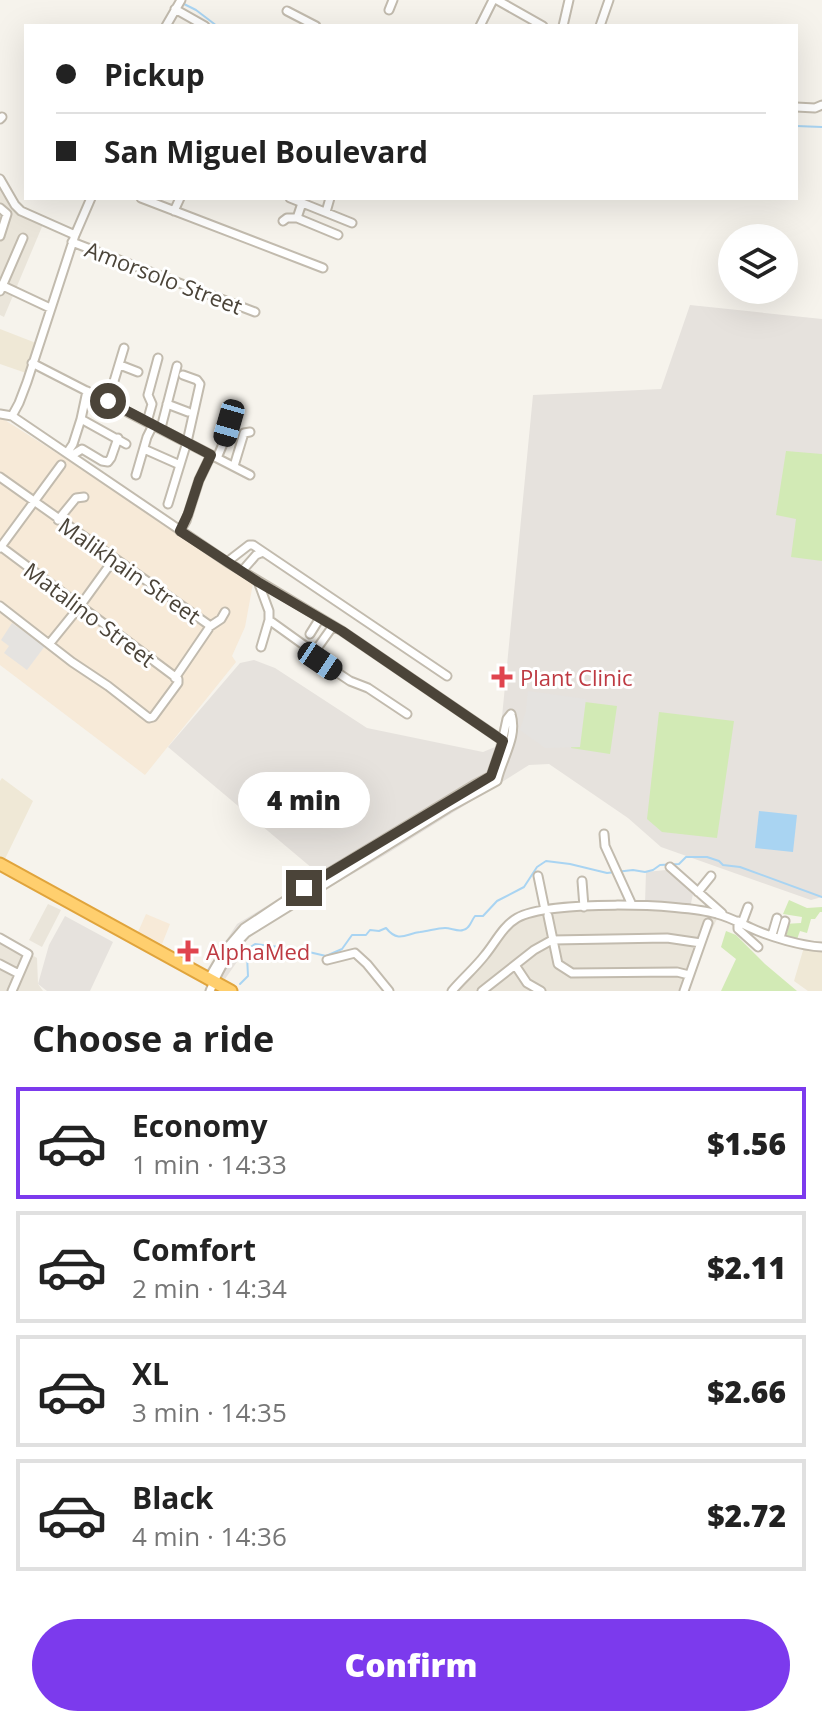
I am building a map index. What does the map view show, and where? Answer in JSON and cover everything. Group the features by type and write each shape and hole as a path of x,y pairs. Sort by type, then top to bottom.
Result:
{"highway":[{"path":"0,864 211,983 231,991"}],"street":[{"path":"389,10 393,0"},
{"path":"563,24 569,0"},
{"path":"601,24 609,0"},
{"path":"482,24 500,1 540,24"},
{"path":"167,24 178,5 202,24"},
{"path":"287,11 312,24"},
{"path":"798,107 822,105"},
{"name":"Amorsolo Street","path":"0,179 21,211 74,239 255,312"},
{"path":"12,416 90,200"},
{"path":"146,200 323,268"},
{"path":"174,211 179,200"},
{"path":"297,218 296,200 352,223"},
{"path":"326,212 329,200"},
{"path":"0,208 7,214 0,236"},
{"path":"283,221 297,218 338,235"},
{"path":"23,238 1,287 50,308"},
{"path":"108,401 124,348"},
{"path":"153,425 152,404 148,395 158,358"},
{"path":"32,363 250,475"},
{"path":"120,365 138,372"},
{"path":"136,475 153,425 167,404 177,366"},
{"path":"168,504 200,384 183,375"},
{"path":"69,454 87,391"},
{"path":"167,404 188,412"},
{"path":"180,531 214,456 225,439 234,407"},
{"path":"0,416 12,416 180,531 333,626 506,743 494,778 307,891 246,933 211,983"},
{"path":"81,419 126,444"},
{"path":"234,466 244,433 250,432"},
{"path":"69,454 82,449 108,462 118,438"},
{"path":"144,449 180,465"},
{"path":"0,547 61,465"},
{"name":"Malikhain Street","path":"0,477 209,627 151,718 50,643"},
{"path":"58,520 76,498 84,497"},
{"path":"227,562 253,545 447,676"},
{"name":"Matalino Street","path":"0,547 176,680"},
{"path":"242,571 256,555 263,552"},
{"path":"0,606 50,643 114,559"},
{"path":"258,582 269,611 261,647"},
{"path":"209,627 225,612"},
{"path":"310,634 320,618"},
{"path":"269,620 308,648 320,661 407,714"},
{"path":"313,654 333,626"},
{"path":"604,834 605,846 632,905"},
{"path":"670,867 725,916"},
{"path":"538,876 558,964 572,973 677,972 689,975"},
{"path":"698,892 711,876"},
{"path":"582,881 584,907"},
{"path":"452,991 512,921 525,914 632,905 703,910 750,928 822,947"},
{"path":"748,907 737,927 758,947"},
{"path":"776,936 781,919"},
{"path":"684,991 708,923"},
{"path":"485,990 534,950 552,940 667,938 701,943"},
{"path":"0,986 10,991 28,954 1,941"},
{"path":"327,960 355,953 389,991"},
{"path":"0,964 19,974"},
{"path":"515,965 527,983 541,991"}],"shaded area":[{"path":"0,173 18,209 44,222 4,317 0,315"},
{"path":"690,305 822,319 822,897 811,900 661,847 628,818 549,764 529,765 385,855 246,936 239,959 225,979 206,971 237,924 319,874 168,747 240,663 254,660 275,668 367,728 483,752 495,747 502,717 533,395 661,389"},
{"path":"0,329 36,343 26,373 0,364"},
{"path":"0,417 254,578 245,627 232,656 236,662 145,775 0,665"},
{"path":"12,623 45,646 27,670 4,653 9,646 1,640"},
{"path":"528,691 586,699 580,747 545,748 520,730"},
{"path":"2,778 33,801 3,863 0,861"},
{"path":"666,870 693,894 690,908 645,903 646,872"},
{"path":"48,904 61,910 42,947 29,940"},
{"path":"625,906 710,913 717,919 688,991 454,991 499,936 519,920 545,911"},
{"path":"146,914 170,924 162,944 138,932"},
{"path":"65,916 113,942 90,991 47,991 38,984 49,945"},
{"path":"0,936 37,958 38,984 43,991 0,991"},
{"path":"804,947 822,948 822,991 808,991 794,981"}],"green space":[{"path":"786,451 822,454 822,561 791,557 796,519 776,515"},
{"path":"577,701 617,706 610,754 571,748"},
{"path":"659,712 734,721 717,838 662,832 647,819"},
{"path":"789,900 807,908 822,907 822,912 811,919 807,933 800,931 796,942 785,939 788,929 783,927 784,924 801,923 802,917 783,914"},
{"path":"726,931 736,935 797,991 721,991 736,959 721,947"}],"water":[{"path":"759,811 797,815 793,852 755,848"}],"waterway":[{"path":"184,4 214,24"},
{"path":"798,126 822,127"},
{"path":"240,984 248,976 247,956 249,948 255,944 326,956 342,949 352,935 366,935 370,930 386,928 399,937 442,928 465,929 475,916 483,916 497,901 524,887 537,867 546,861 607,873 645,872 660,865 679,864 686,857 707,857 822,897"}],"place":[{"name":"Plant Clinic","path":"502,677"},
{"name":"AlphaMed","path":"188,951"}],"route":[{"path":"108,401 211,455 180,531 258,582 342,631 503,741 491,776 304,888"}]}
